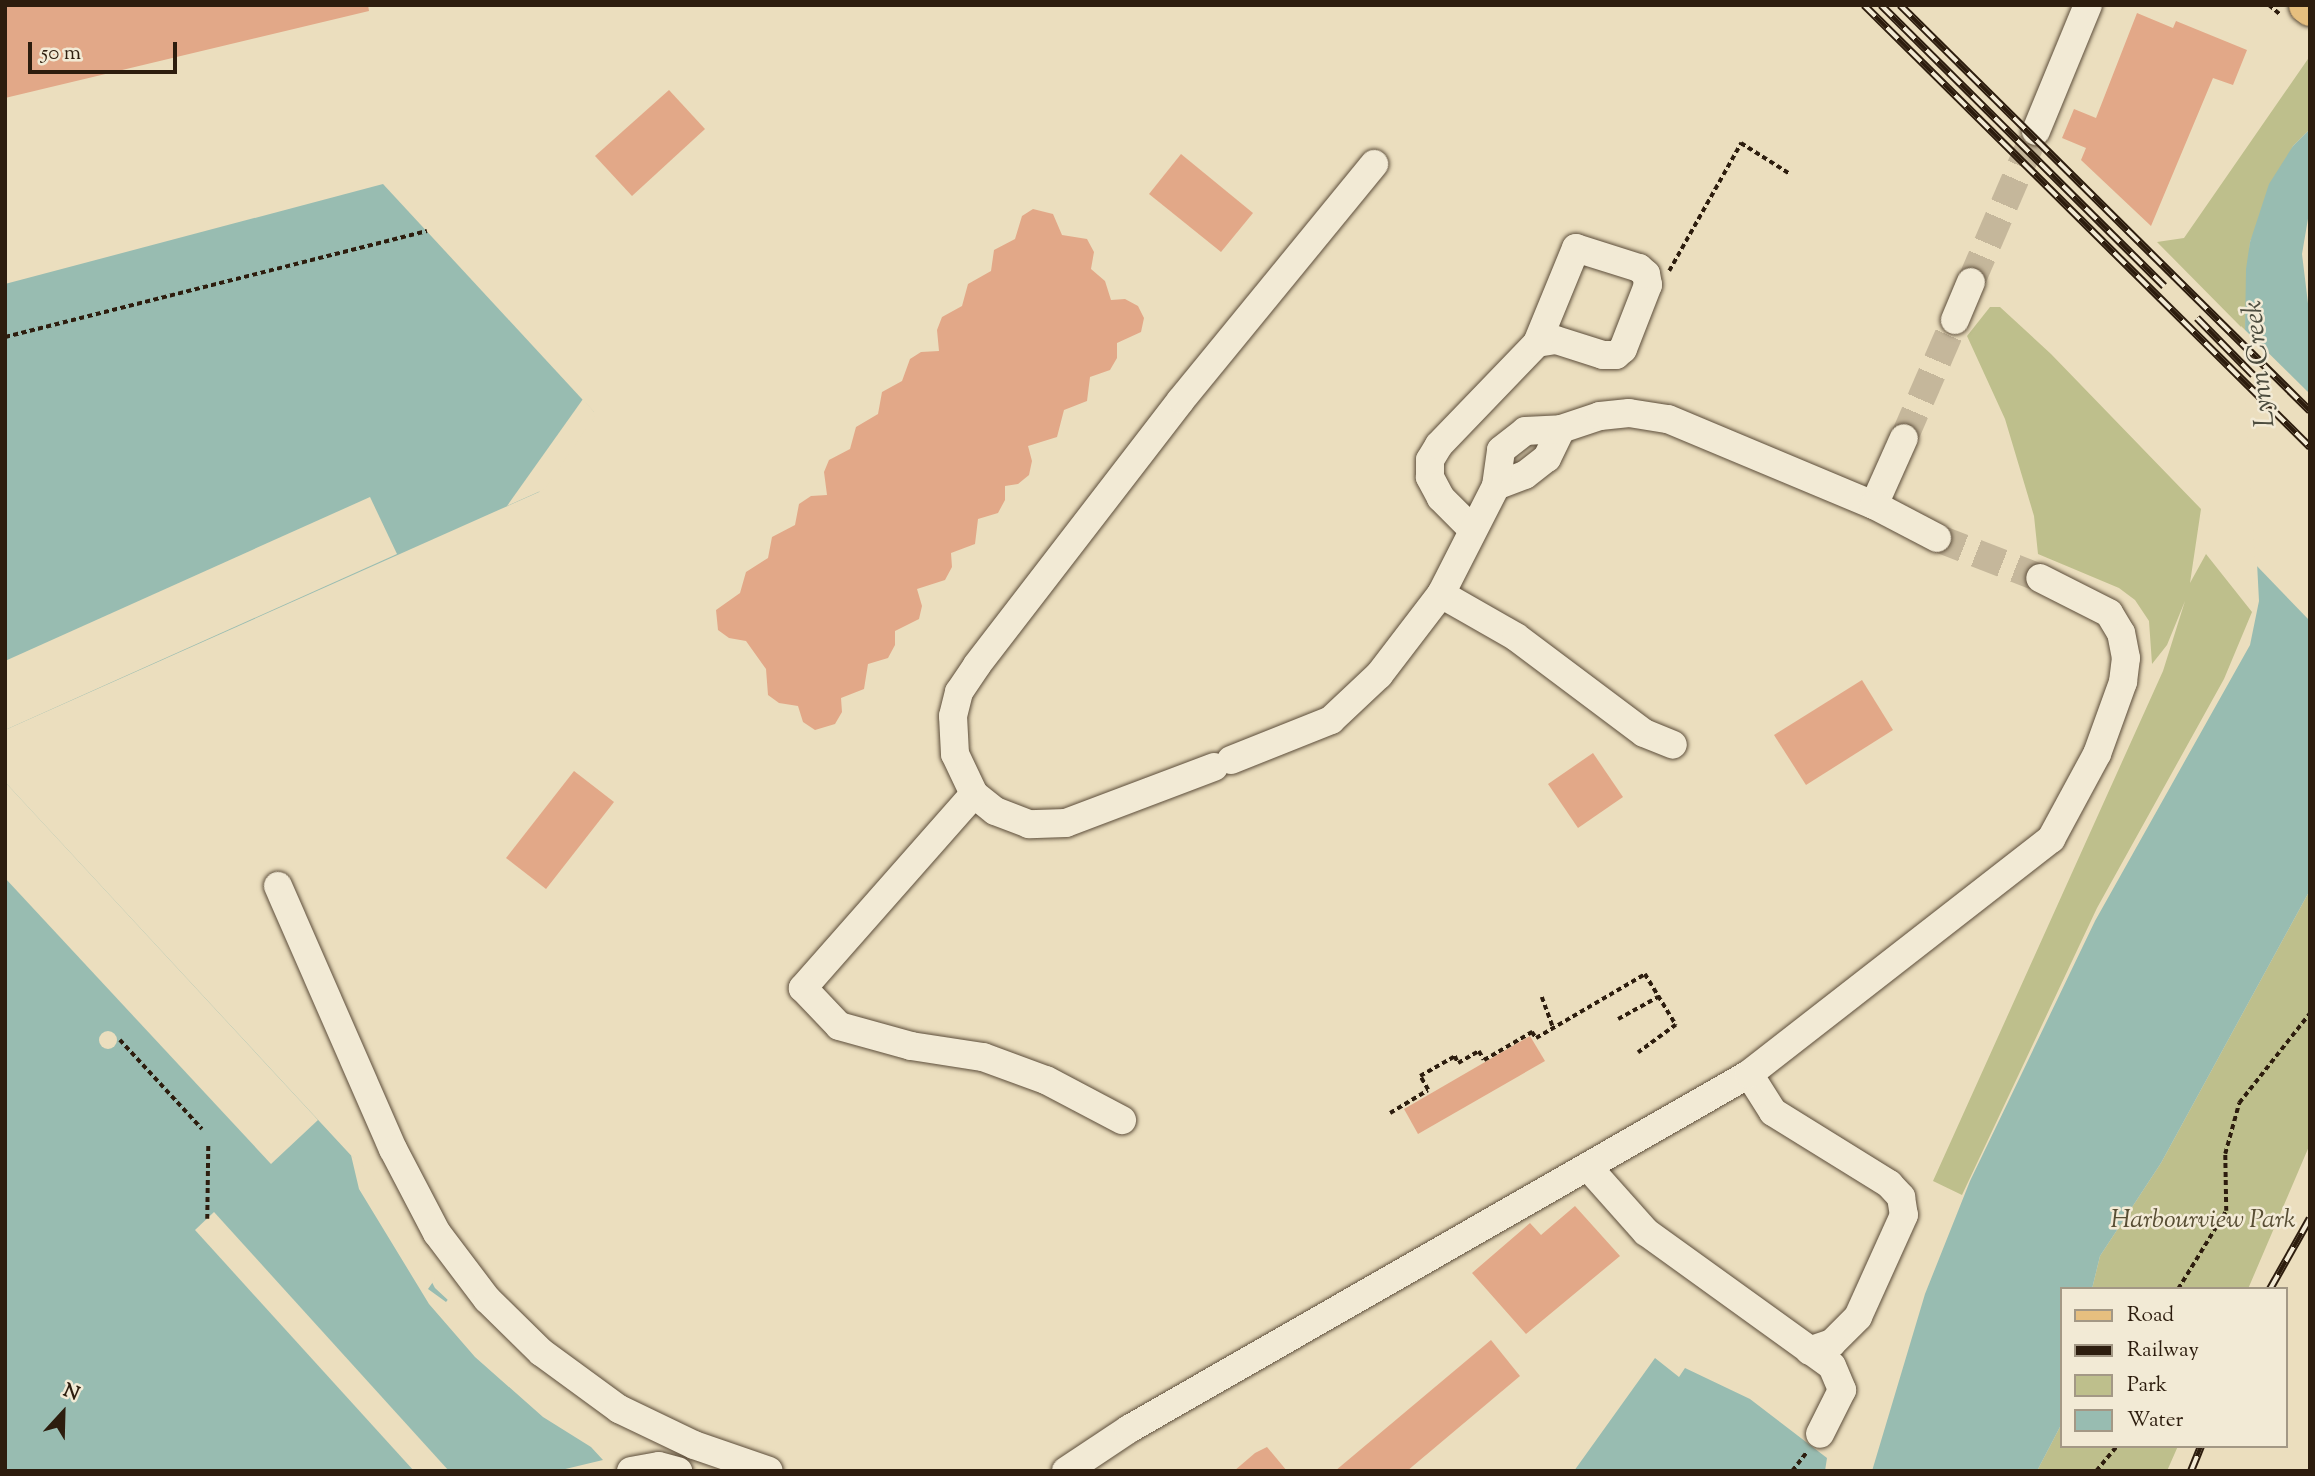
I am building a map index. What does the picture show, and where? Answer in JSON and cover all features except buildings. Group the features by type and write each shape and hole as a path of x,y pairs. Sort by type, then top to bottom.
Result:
{"street":[{"path":"2036,131 2088,5"},
{"path":"1374,164 1181,400 959,692 953,716 956,754 974,794 995,811 1029,824 1066,823 1331,720 1379,675 1441,594 1496,486 1501,450 1525,431 1561,429 1619,414 1668,419 1874,505 1937,538"},
{"path":"1955,320 1971,282"},
{"path":"1472,529 1441,498 1430,477 1430,460 1439,445 1537,344"},
{"path":"1874,505 1904,438"},
{"path":"1066,1471 1129,1429 1749,1074 2050,839 2097,754 2123,682 2126,659 2121,633 2109,613 2040,578"},
{"path":"1441,594 1516,637 1644,733 1674,746"},
{"path":"974,794 803,988 839,1026 911,1046 983,1057 1046,1080 1122,1120"},
{"path":"278,886 393,1149 437,1233 487,1298 541,1352 619,1409 694,1445 769,1471"},
{"path":"1749,1074 1773,1112 1889,1184 1901,1197 1905,1214 1858,1317 1832,1343 1809,1351"},
{"path":"1588,1167 1646,1231 1832,1366 1842,1390 1820,1434"},
{"path":"631,1471 659,1466 678,1471"}],"path":[{"path":"1667,275 1741,144 1790,174"},
{"path":"5,337 427,231"},
{"path":"1390,1114 1427,1090 1420,1076 1455,1056 1458,1063 1479,1051 1484,1060 1532,1032 1536,1038 1645,974 1676,1025 1638,1053"},
{"path":"1618,1019 1658,996"},
{"path":"1542,997 1553,1028"},
{"path":"2179,1287 2226,1211 2225,1154 2239,1103 2310,1013"},
{"path":"120,1040 201,1129"},
{"path":"206,1219 208,1145"},
{"path":"2096,1471 2116,1448"}],"green space":[{"path":"2310,56 2310,129 2293,146 2250,242 2245,331 2157,242 2184,238"},
{"path":"1990,307 2000,307 2051,354 2201,509 2190,583 2206,554 2252,612 2224,679 2097,908 1962,1195 1933,1181 2163,671 2185,601 2167,645 2152,664 2149,621 2135,600 2119,588 2038,554 2034,516 2005,419 1967,336"},
{"name":"Harbourview Park","path":"2310,890 2310,1144 2249,1287 2092,1287 2100,1256 2161,1163"},
{"path":"2060,1427 2060,1448 2177,1448 2167,1471 2037,1471"}],"water":[{"name":"Lynn Creek","path":"2310,129 2310,207 2302,254 2310,320 2310,890 2161,1163 2100,1256 2092,1287 2060,1287 2060,1427 2037,1471 1872,1471 1925,1294 1970,1181 2095,921 2250,645 2259,601 2245,331 2246,269 2250,242 2269,184 2293,146"},
{"path":"383,184 594,412 539,492 5,730 5,284"},
{"path":"5,782 384,1191 435,1288 534,1380 647,1471 5,1471"},
{"path":"1655,1358 1679,1377 1685,1368 1750,1399 1827,1458 1825,1471 1574,1471"}],"pier":[{"path":"2241,326 2310,394 2310,621 2255,564"},
{"path":"583,399 596,414 545,489 507,506"},
{"path":"370,497 397,554 5,730 5,661"},
{"path":"5,782 318,1120 271,1164 5,878"},
{"path":"104,1031 112,1031 117,1040 115,1047 104,1049 99,1044 99,1036"},
{"path":"351,1155 387,1190 435,1279 428,1289 446,1302 450,1297 536,1377 641,1449 651,1471 557,1471 603,1460 591,1447 543,1417 475,1357 429,1304 359,1189"},
{"path":"214,1212 449,1471 414,1471 195,1230"}],"tunnel":[{"path":"1971,282 2036,131"},
{"path":"1904,438 1955,320"},
{"path":"1937,538 2040,578"}],"railway":[{"path":"1864,5 2310,447"},
{"path":"1881,5 2164,286"},
{"path":"1900,5 2310,411"},
{"path":"2197,318 2253,375"},
{"path":"2271,1287 2310,1218"},
{"path":"2191,1471 2200,1448"}]}
